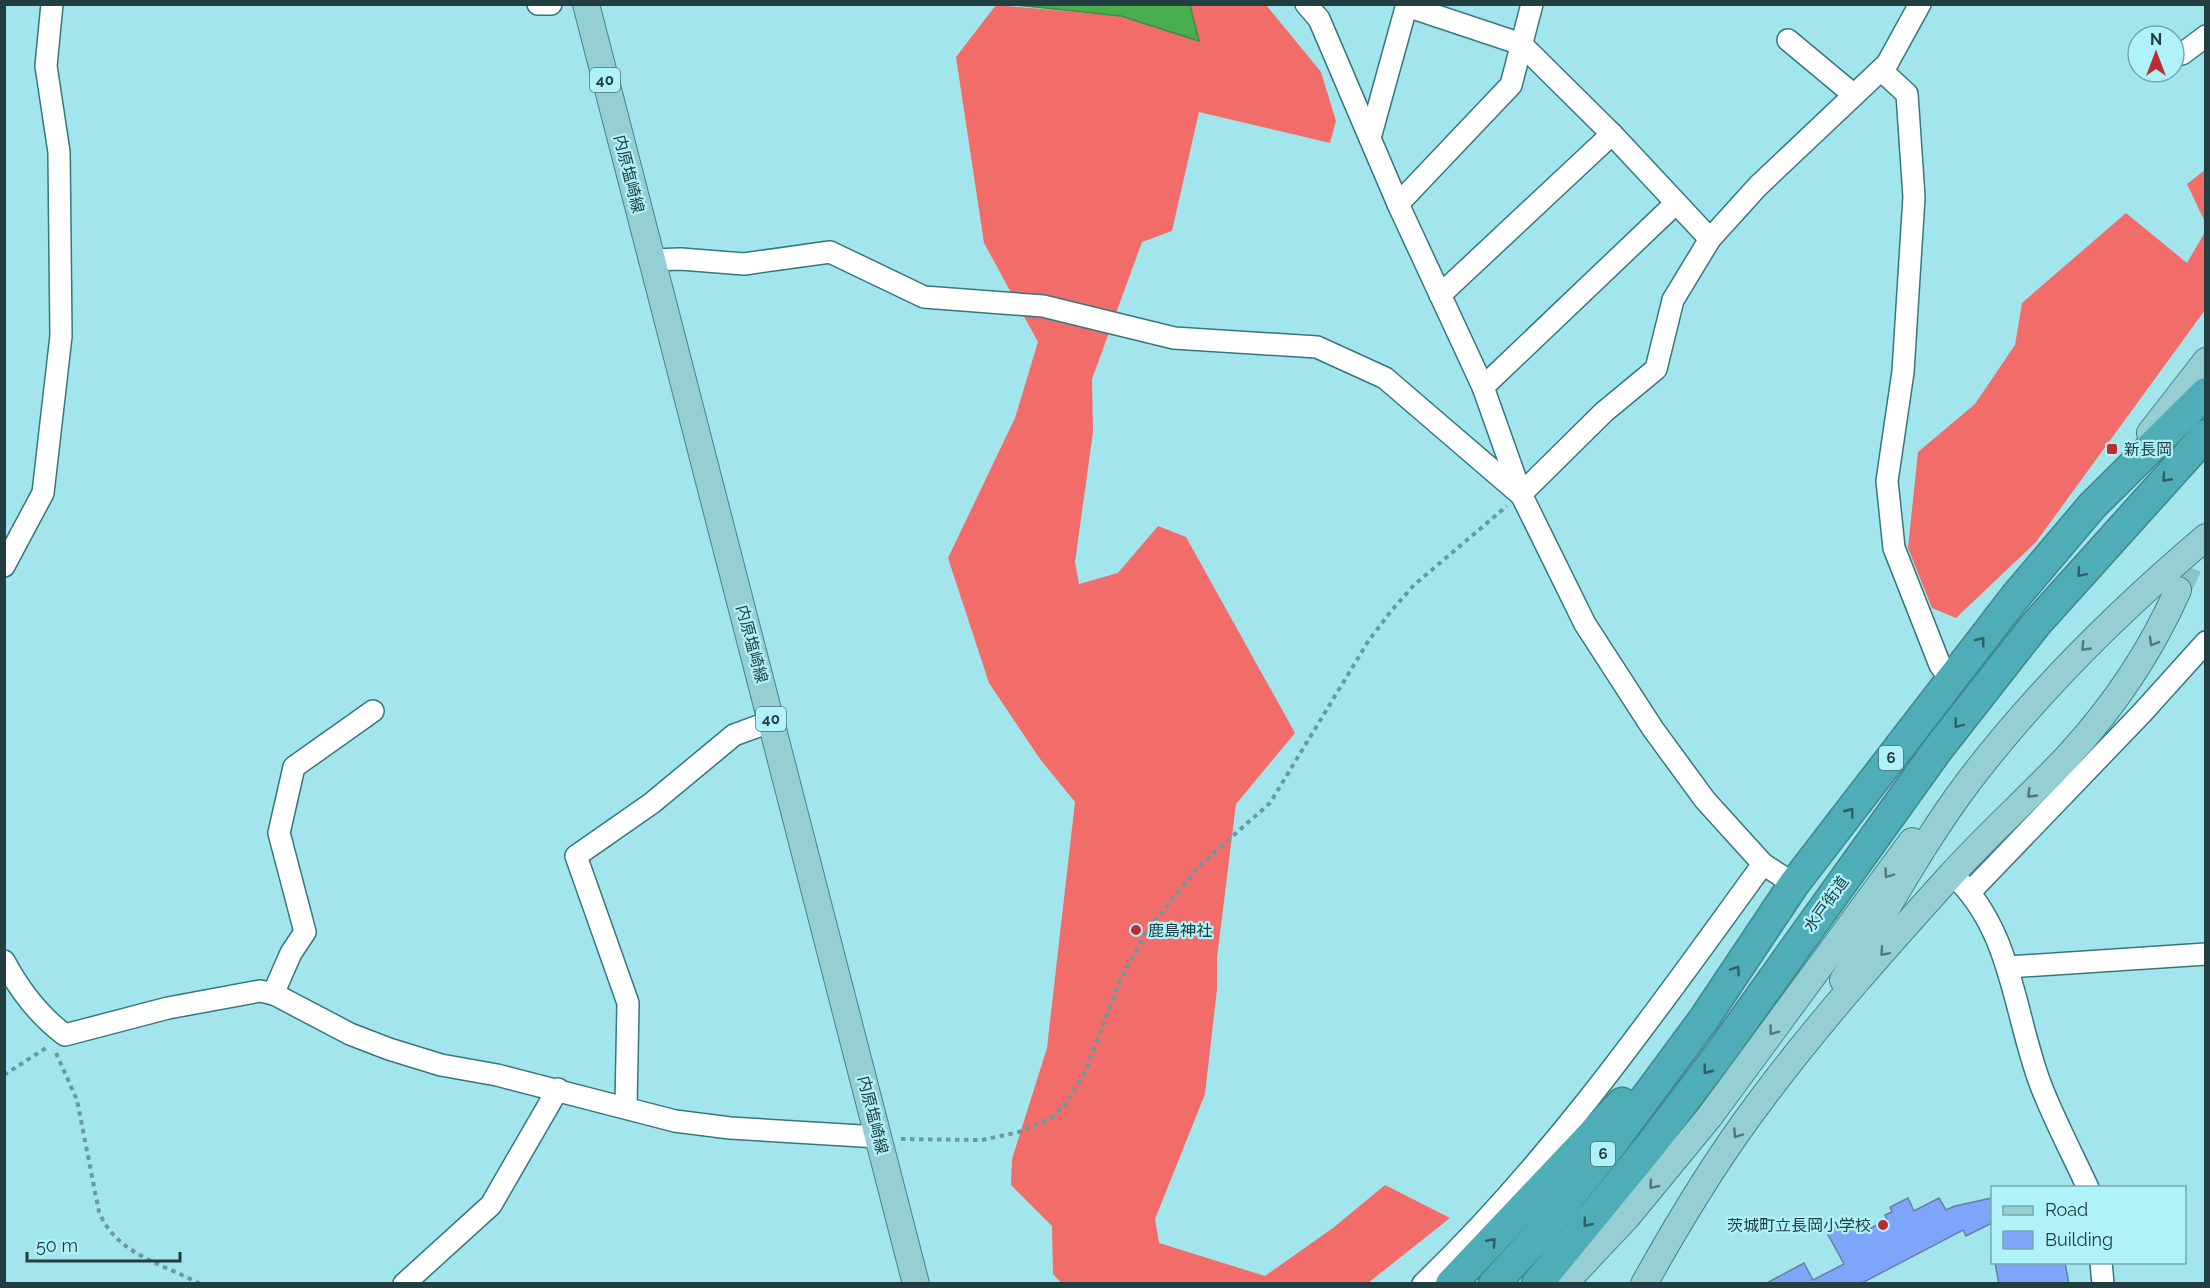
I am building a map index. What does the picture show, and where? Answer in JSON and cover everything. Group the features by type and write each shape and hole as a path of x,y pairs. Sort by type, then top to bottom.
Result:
{"highway":[{"name":"6","path":"1494,1284 1537,1237 1610,1146 1704,1019 1794,884 2015,597 2092,506 2205,393"},
{"name":"水戸街道","path":"1537,1284 1711,1065 1938,749 2036,624 2205,435"},
{"path":"1451,1284 1704,1019"}],"main road":[{"name":"内原塩崎線","path":"586,4 650,260 772,721 916,1284"},
{"path":"2092,506 2205,361"},
{"path":"1564,1284 1627,1216 1710,1116 1922,827 1968,783 2058,675 2125,606 2205,537"},
{"path":"1797,1054 1952,874 2070,754 2130,680 2165,620 2178,590"},
{"path":"1644,1284 1716,1164 1797,1054 1968,783"}],"street":[{"path":"4,566 43,493 61,336 58,152 46,66 52,4"},
{"path":"538,4 551,4"},
{"path":"1306,4 1319,19 1398,204 1483,387 1521,494 1585,624 1653,729 1705,800 1763,864 1794,884"},
{"path":"1398,204 1511,85 1532,4"},
{"path":"1521,494 1604,412 1656,369 1673,300 1710,239 1758,186 1887,64 1920,4"},
{"path":"1370,138 1407,5 1521,44 1612,134 1710,239"},
{"path":"2186,51 2205,36"},
{"path":"1788,40 1854,95"},
{"path":"1881,70 1907,94 1914,197 1904,372 1887,481 1894,548 1940,665 1951,680"},
{"path":"1440,295 1612,134"},
{"path":"1483,387 1675,204"},
{"path":"650,260 681,259 744,264 830,252 924,297 1043,306 1174,338 1317,347 1385,378 1521,494"},
{"path":"1971,891 2142,713 2205,642"},
{"path":"273,994 291,953 305,932 279,833 294,767 374,711"},
{"path":"626,1107 628,1003 576,856 652,803 734,735 772,721"},
{"path":"1423,1284 1510,1191 1620,1061 1763,864"},
{"path":"1952,874 1971,891 1989,919 2008,967 2040,1082 2087,1186"},
{"path":"2008,967 2205,954"},
{"path":"4,961 18,987 44,1019 65,1035 168,1008 260,991 273,994 350,1034 441,1065 558,1089 675,1120 730,1128 878,1137"},
{"path":"404,1284 490,1205 558,1089"},
{"path":"2101,1264 2103,1284"}],"path":[{"path":"878,1137 982,1140 1038,1126 1051,1118 1068,1101 1085,1072 1120,980 1148,929 1198,866 1270,803 1369,640 1392,610 1414,585 1521,494"},
{"path":"4,1075 53,1043 64,1075 77,1100 99,1212 106,1227 117,1240 133,1252 200,1284"}],"shaded area":[{"path":"996,5 1121,16 1198,41 1190,5 1266,5 1321,72 1336,121 1330,143 1199,112 1172,231 1142,242 1092,379 1093,432 1075,562 1079,584 1118,573 1158,526 1186,537 1295,733 1236,804 1217,958 1217,989 1205,1094 1155,1219 1159,1243 1265,1276 1333,1228 1385,1185 1450,1218 1368,1283 1062,1284 1053,1274 1052,1226 1011,1185 1012,1159 1047,1048 1075,802 1040,759 989,683 948,558 1015,418 1038,342 984,243 956,57"},
{"path":"1016,5 1190,5 1199,41 1121,16"},
{"path":"2205,170 2205,222 2187,184"},
{"path":"2126,213 2187,263 2205,232 2205,310 2036,542 1956,618 1932,608 1908,548 1918,452 1975,404 2015,345 2022,303"}],"building":[{"path":"1908,1198 1914,1211 1939,1198 1946,1210 1991,1198 1991,1224 1966,1236 1963,1230 1860,1284 1765,1284 1804,1263 1813,1280 1844,1264 1826,1231 1850,1218 1859,1234 1887,1220 1885,1215 1892,1212 1890,1207"},
{"path":"1995,1264 2065,1264 2069,1284 1999,1284"}],"tunnel":[{"path":"2178,590 2202,539"}],"place":[{"name":"新長岡","path":"2112,449"},
{"name":"鹿島神社","path":"1136,930"},
{"name":"茨城町立長岡小学校","path":"1883,1225"}]}
